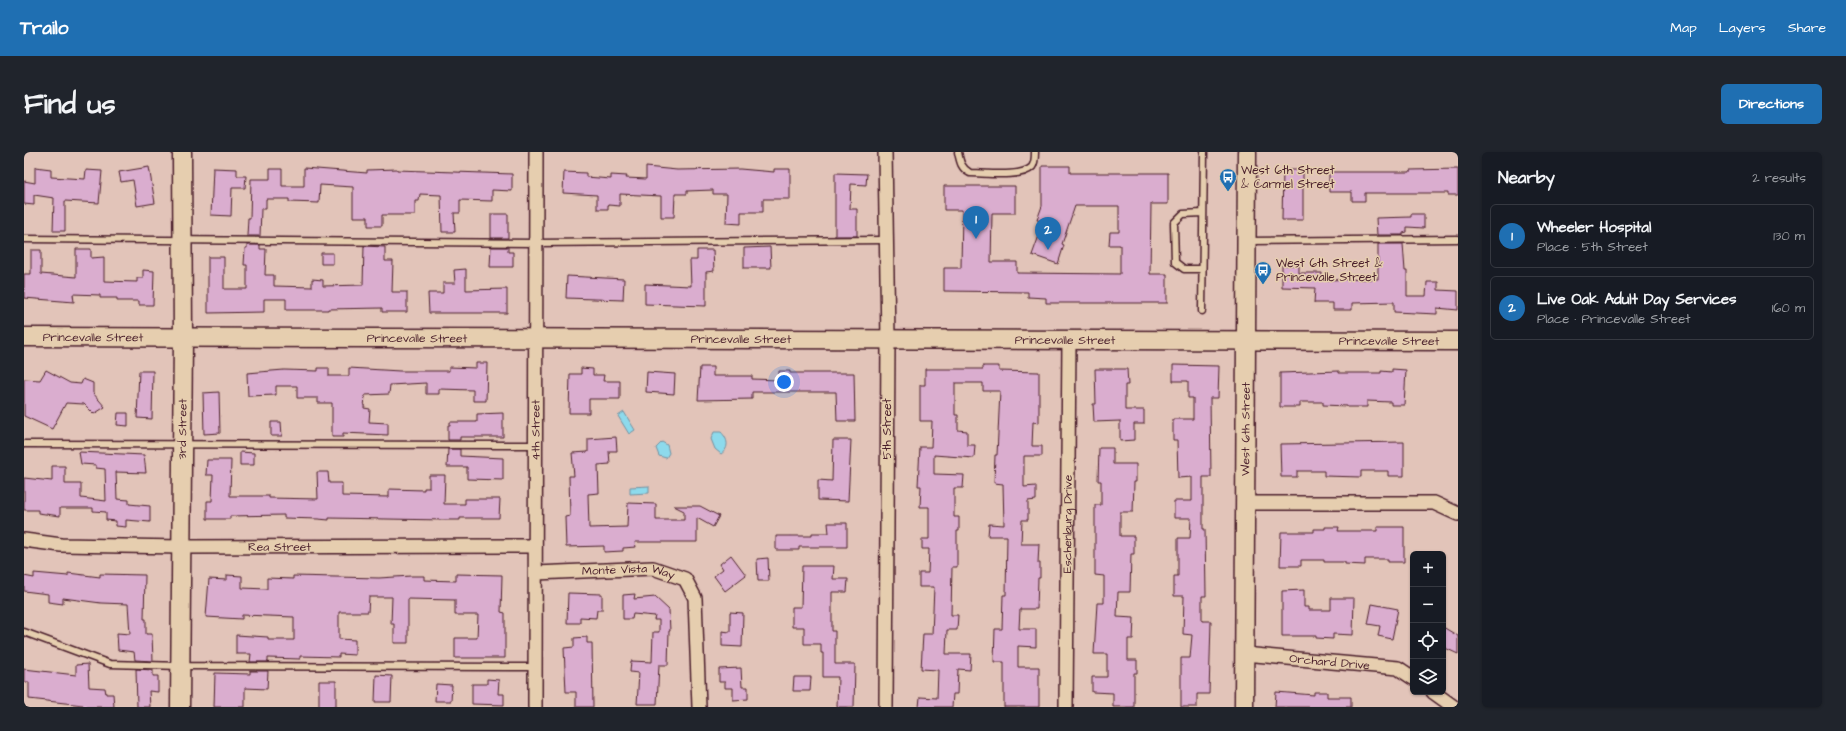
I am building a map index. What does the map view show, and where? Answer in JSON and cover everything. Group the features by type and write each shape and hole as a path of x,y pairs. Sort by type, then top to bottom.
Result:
{"street":[{"name":"3rd Street","path":"180,707 183,337 182,152"},
{"name":"4th Street","path":"535,707 536,152"},
{"name":"5th Street","path":"885,152 888,340 886,707"},
{"name":"West 6th Street","path":"1244,707 1247,152"},
{"name":"Princevalle Street","path":"24,337 1458,342"},
{"name":"Eschenburg Drive","path":"1066,707 1069,340"},
{"path":"1245,503 1434,503 1458,514"},
{"name":"Rea Street","path":"24,540 61,545 182,547 535,546"},
{"name":"Monte Vista Way","path":"536,573 653,568 685,579 696,598 699,707"},
{"name":"Orchard Drive","path":"1244,654 1398,668 1410,676"},
{"path":"1437,695 1453,706"}],"lane":[{"path":"958,152 964,169 970,173 1022,173 1032,167 1035,160 1035,152"},
{"path":"1202,311 1202,214 1204,152"},
{"path":"1202,214 1183,214 1174,223 1174,262 1184,269 1202,269"},
{"path":"1247,242 1458,239"},
{"path":"24,240 536,243 887,240"},
{"path":"24,444 536,445"},
{"path":"24,632 110,664 181,666 536,667"}],"water":[{"path":"624,412 635,430 629,434 618,416"},
{"path":"714,432 721,432 727,443 726,449 721,454 715,449 711,439"},
{"path":"662,442 667,445 669,453 666,458 659,456 656,448"},
{"path":"649,486 649,493 630,494 630,487"}],"building":[{"path":"1042,166 1070,166 1070,173 1168,173 1168,204 1151,204 1150,274 1167,274 1167,303 1046,303 1046,298 1028,297 1028,292 944,291 944,268 961,268 962,210 944,210 944,186 1015,186 1015,213 992,213 991,262 1017,262 1017,273 1120,274 1120,245 1109,245 1110,232 1119,232 1119,206 1075,206 1062,244 1064,245 1058,264 1032,255 1044,222 1037,220 1042,206"},
{"path":"35,167 51,169 51,177 85,179 86,170 102,171 99,203 65,201 65,231 53,231 54,198 34,195 34,205 24,204 24,181 35,183"},
{"path":"149,167 155,203 137,206 133,180 121,182 119,172"},
{"path":"646,167 677,170 740,169 774,172 774,169 790,169 790,199 763,199 763,212 741,212 741,224 726,223 727,194 713,194 713,190 687,191 687,194 675,194 674,217 661,217 661,196 620,194 620,206 608,205 608,209 597,209 597,195 563,193 564,172 586,173 586,177 611,179 611,175 627,176 626,178 646,179"},
{"path":"213,168 237,169 237,176 246,176 245,188 232,188 231,216 211,215"},
{"path":"304,168 367,173 367,170 397,169 512,174 512,191 492,190 492,201 460,200 460,213 454,213 455,232 442,232 441,195 420,194 419,201 415,201 415,215 382,215 382,226 368,226 368,217 353,217 353,187 320,185 319,203 289,202 289,199 266,199 266,209 261,209 260,236 247,236 248,218 250,218 251,179 270,179 270,169 282,169 282,186 304,186"},
{"path":"1458,169 1458,195 1448,195 1448,193 1365,193 1365,201 1352,201 1352,192 1329,192 1329,172 1410,172 1410,170"},
{"path":"1283,170 1303,170 1303,220 1282,220"},
{"path":"835,173 867,174 866,185 851,184 850,209 857,209 857,236 835,236"},
{"path":"491,214 508,214 508,238 491,238"},
{"path":"1411,214 1424,214 1424,228 1407,227 1407,232 1403,233 1403,235 1377,235 1376,218 1411,217"},
{"path":"1378,244 1403,244 1405,271 1407,271 1407,296 1426,296 1427,282 1438,282 1438,290 1458,291 1458,310 1437,308 1437,314 1394,312 1394,302 1352,303 1352,310 1333,310 1333,303 1314,303 1315,288 1282,287 1282,265 1299,265 1299,273 1322,273 1322,280 1378,279"},
{"path":"247,245 260,245 260,249 266,249 265,275 274,275 274,286 312,287 312,279 323,280 323,286 363,285 364,246 385,247 385,261 393,261 392,292 407,292 407,312 382,312 382,308 286,310 286,299 264,299 264,312 208,313 208,257 224,257 224,289 247,289 247,265 244,265 245,248 247,248"},
{"path":"491,247 508,247 508,252 513,252 513,267 490,267"},
{"path":"770,247 771,268 744,268 744,248"},
{"path":"76,249 91,249 91,258 104,257 104,281 137,282 137,278 143,278 143,270 154,271 153,305 139,305 139,301 117,301 117,298 100,298 100,295 73,294 74,302 24,298 24,274 31,274 31,250 41,250 41,274 76,277"},
{"path":"697,250 713,250 714,271 706,272 706,306 645,304 645,284 691,286 690,260 697,260"},
{"path":"321,253 333,253 333,264 321,264"},
{"path":"466,269 466,290 507,289 507,313 429,313 428,293 443,293 443,283 455,283 454,270"},
{"path":"567,276 624,279 623,300 566,298"},
{"path":"476,363 487,363 486,401 473,401 473,390 439,389 439,394 426,394 426,383 390,385 389,394 365,395 364,408 370,409 369,422 388,423 388,435 343,433 343,437 332,437 332,403 318,403 318,398 297,398 297,386 276,386 276,395 248,396 247,373 284,370 318,371 318,368 329,368 329,376 349,376 349,368 400,371 449,371 449,367 476,368"},
{"path":"1173,365 1219,366 1218,398 1210,398 1211,477 1203,477 1203,529 1205,529 1206,596 1202,596 1202,621 1211,621 1209,694 1197,694 1197,707 1181,707 1181,658 1190,658 1192,635 1183,634 1184,596 1174,596 1174,576 1178,576 1178,538 1190,538 1191,518 1174,518 1174,501 1192,501 1192,477 1178,478 1177,440 1173,440 1173,419 1193,419 1193,398 1188,398 1188,381 1173,381"},
{"path":"983,366 999,366 999,371 1039,372 1039,423 1033,422 1032,446 1042,446 1042,456 1024,456 1024,487 1036,486 1036,500 1028,501 1028,520 1022,520 1021,544 1039,544 1038,563 1040,563 1040,578 1038,578 1037,609 1020,609 1019,629 1036,629 1036,647 1018,646 1018,667 1039,667 1039,707 1004,707 1004,662 994,662 995,629 1002,629 1003,595 1006,595 1007,536 988,536 989,524 1004,525 1003,484 994,483 1000,391 983,391 983,383 955,383 955,415 958,415 958,430 967,431 967,445 975,445 974,458 934,455 934,474 964,475 963,488 954,488 954,517 959,517 959,531 957,531 957,567 952,567 951,615 958,615 957,630 947,630 946,654 971,654 970,670 958,669 957,694 953,694 952,707 919,707 920,697 937,698 938,670 921,669 923,634 932,634 934,587 919,587 919,573 928,573 929,549 922,549 922,539 929,539 929,507 920,507 921,486 918,486 920,447 931,447 932,421 920,421 920,385 925,385 925,369 983,369"},
{"path":"700,367 713,367 713,376 752,376 752,379 779,380 779,371 790,371 790,373 854,373 855,421 837,421 836,392 752,392 752,399 698,400"},
{"path":"581,368 593,369 593,375 604,375 603,381 620,381 620,399 589,399 589,413 569,413 570,374 581,374"},
{"path":"1095,369 1127,369 1128,385 1125,385 1125,410 1144,410 1144,424 1134,424 1134,440 1120,441 1120,421 1094,422 1093,404 1096,404"},
{"path":"1392,369 1406,370 1404,405 1391,405 1391,402 1367,401 1367,407 1347,407 1323,405 1323,402 1300,402 1300,407 1280,407 1280,373 1339,371 1339,373 1381,373 1381,371 1392,372"},
{"path":"46,370 70,383 81,384 83,379 93,383 93,393 105,407 94,414 84,404 66,403 52,429 24,416 24,379 40,380"},
{"path":"139,371 153,371 152,419 137,418"},
{"path":"647,372 675,374 674,394 646,392"},
{"path":"219,392 220,433 204,434 203,393"},
{"path":"118,413 128,413 128,426 117,425"},
{"path":"503,413 503,437 460,437 460,440 448,440 448,425 450,425 450,422 477,422 477,414"},
{"path":"271,422 281,422 282,436 271,436"},
{"path":"616,437 617,451 609,451 610,464 598,465 599,493 588,494 589,528 627,527 628,503 656,504 656,520 684,520 684,511 674,506 700,506 719,516 713,527 697,518 697,542 635,542 636,547 623,548 623,551 604,552 604,546 566,547 565,517 570,516 569,476 574,476 572,453 588,452 588,439"},
{"path":"833,440 851,440 848,501 818,500 818,480 832,481"},
{"path":"1404,442 1404,476 1388,476 1388,471 1361,471 1361,477 1324,476 1324,471 1297,471 1297,477 1281,477 1280,444"},
{"path":"1099,448 1113,448 1113,464 1136,464 1133,512 1120,512 1120,536 1134,536 1134,554 1131,554 1130,592 1118,592 1117,617 1134,618 1133,639 1128,639 1128,660 1137,660 1137,673 1134,673 1134,707 1113,707 1113,693 1092,692 1092,677 1107,677 1107,654 1094,654 1097,603 1104,603 1104,576 1095,575 1095,505 1101,505 1101,481 1098,481"},
{"path":"448,449 460,449 460,456 503,458 503,480 467,479 467,467 447,467"},
{"path":"79,452 144,455 146,473 116,472 117,499 129,500 129,504 150,506 150,522 126,520 126,527 116,526 116,521 106,520 106,512 93,511 93,508 60,508 60,516 38,513 38,510 24,510 24,478 52,481 52,466 65,466 65,484 81,484 81,498 106,501 105,469 96,468 96,465 81,464"},
{"path":"240,452 254,453 254,465 240,465"},
{"path":"207,460 231,460 230,496 269,496 269,498 318,499 317,472 328,472 329,483 342,483 342,496 389,497 389,489 424,490 424,488 429,488 429,475 445,475 444,504 465,504 465,499 500,499 499,518 460,518 460,520 444,520 329,518 329,520 284,518 284,515 230,516 230,519 207,519 207,501 212,501 213,475 206,475"},
{"path":"828,523 847,523 847,547 799,547 799,550 776,550 776,536 812,536 812,533 829,533"},
{"path":"1325,527 1339,527 1338,531 1377,531 1377,527 1404,527 1404,562 1388,562 1388,559 1365,559 1365,565 1345,564 1345,562 1324,562 1324,560 1301,560 1301,566 1280,566 1281,532 1314,532 1314,529 1325,529"},
{"path":"731,555 746,575 725,591 714,576 723,569 720,564"},
{"path":"768,558 769,581 758,581 757,559"},
{"path":"802,566 834,566 833,579 848,579 847,592 832,592 832,631 835,631 835,664 855,664 854,707 837,707 838,677 823,677 823,653 821,653 821,644 804,644 804,627 792,627 792,607 801,607"},
{"path":"34,573 68,576 68,573 100,577 100,574 145,575 144,619 146,619 146,634 152,634 153,661 135,660 134,652 118,650 117,633 130,634 128,604 101,603 63,598 63,604 48,602 48,594 24,591 24,576 34,578"},
{"path":"456,574 502,575 501,612 505,613 505,658 455,658 455,638 477,638 478,615 455,615 455,600 408,599 408,643 394,643 394,624 391,624 392,597 369,597 368,612 339,612 339,639 355,640 355,655 339,654 339,657 300,656 300,659 268,658 268,662 250,662 251,654 236,654 236,635 268,637 268,640 294,640 294,617 242,615 242,619 206,617 209,579 227,580 227,575 242,576 242,588 267,589 267,578 293,579 293,576 379,578 424,576 424,580 456,581"},
{"path":"1304,590 1304,607 1309,607 1309,610 1331,610 1331,598 1354,598 1353,635 1333,634 1333,639 1316,638 1316,636 1282,636 1282,591"},
{"path":"568,593 602,594 602,610 597,610 596,618 580,617 580,623 567,623"},
{"path":"635,594 634,599 655,597 669,610 670,631 668,665 659,665 657,704 637,704 639,673 630,672 631,661 652,662 653,632 659,632 659,620 654,620 655,616 633,614 632,619 623,619 623,595"},
{"path":"1372,604 1398,609 1392,639 1378,636 1380,626 1368,624"},
{"path":"730,612 743,613 742,647 722,646 722,631 730,632"},
{"path":"1446,629 1458,636 1458,654 1446,648"},
{"path":"587,637 587,643 592,643 593,707 576,707 576,692 566,692 564,648 574,647 574,638"},
{"path":"88,664 89,687 105,688 106,694 113,694 114,707 83,707 83,705 29,699 29,682 24,682 24,669 76,675 76,665"},
{"path":"741,668 742,687 748,687 748,699 733,700 733,688 725,688 725,682 719,682 719,669"},
{"path":"136,669 153,670 153,676 158,676 158,692 149,691 150,707 137,707"},
{"path":"250,671 268,671 267,689 245,688 245,707 214,707 215,673 250,674"},
{"path":"376,675 392,676 391,702 375,702"},
{"path":"794,677 811,677 810,691 793,691"},
{"path":"487,679 499,680 498,694 504,694 504,705 472,704 472,684 487,684"},
{"path":"319,681 336,681 336,707 319,707"},
{"path":"436,684 452,685 451,701 435,701"},
{"path":"1276,692 1314,695 1314,692 1327,692 1327,697 1351,697 1351,707 1275,707"}],"place":[{"name":"West 6th Street & Carmel Street","path":"1228,192"},
{"name":"Wheeler Hospital","path":"976,239"},
{"name":"Live Oak Adult Day Services","path":"1048,250"},
{"name":"West 6th Street & Princevalle Street","path":"1263,285"}]}
